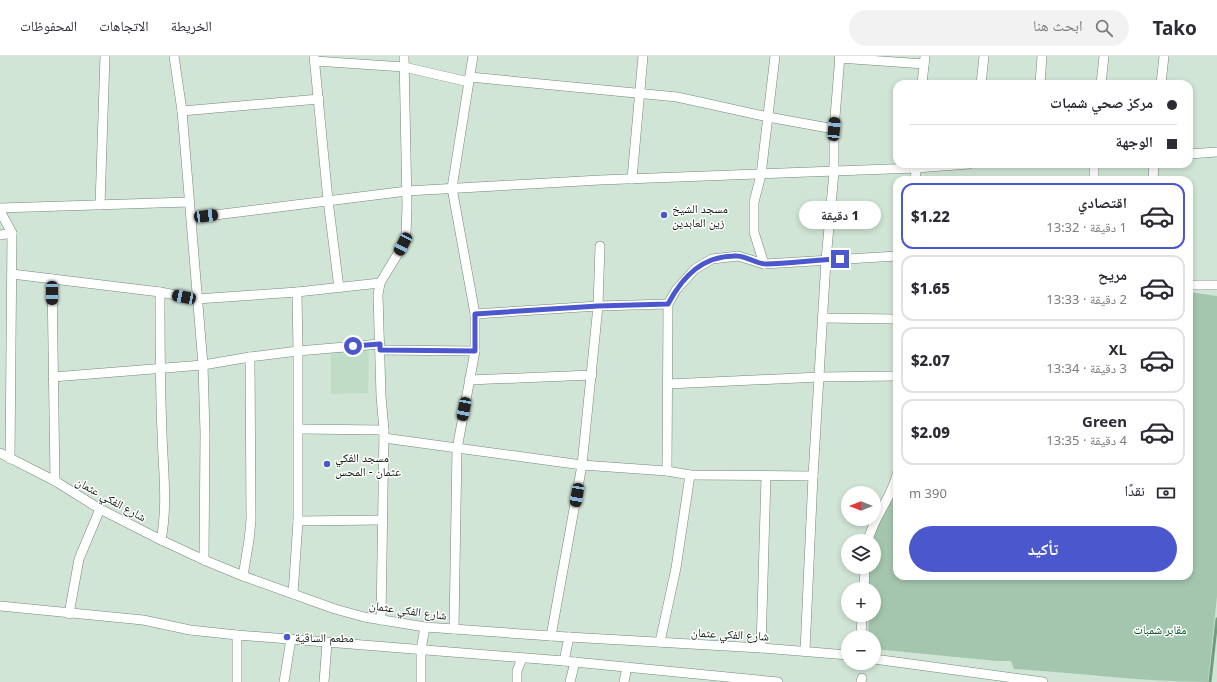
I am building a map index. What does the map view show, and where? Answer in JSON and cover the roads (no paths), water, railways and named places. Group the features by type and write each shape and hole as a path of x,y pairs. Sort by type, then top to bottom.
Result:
{"street":[{"path":"100,205 105,56"},
{"path":"174,56 182,111 203,366 205,433 204,560"},
{"path":"381,620 384,434 381,396 378,299 380,283 403,244 406,234 407,191 404,56"},
{"path":"454,628 457,449 475,351 475,314 452,188 473,56"},
{"path":"632,180 643,56"},
{"path":"764,264 754,232 754,202 761,175 775,56"},
{"path":"981,80 984,56"},
{"path":"1040,80 1042,56"},
{"path":"1101,80 1104,56"},
{"path":"1161,80 1164,56"},
{"path":"805,651 822,318 834,172 834,129 840,57 924,60 922,80"},
{"path":"339,288 328,200 315,58 404,67 470,80 677,97 768,117 834,129"},
{"path":"182,111 319,99"},
{"path":"1193,154 1217,152"},
{"path":"191,218 407,191 834,172 893,168"},
{"path":"0,208 189,202"},
{"path":"0,211 12,233 10,459"},
{"path":"0,235 12,233"},
{"path":"551,636 582,465 598,306 600,246"},
{"path":"667,471 668,304 676,290 695,269 712,259 738,256 764,264 893,256"},
{"path":"12,274 160,292 197,299 297,292 380,283"},
{"path":"52,279 54,481"},
{"path":"1193,285 1217,285"},
{"path":"160,292 160,368 165,478 164,526 161,540"},
{"path":"293,594 298,521 299,429 297,292"},
{"path":"475,314 598,306 668,304"},
{"path":"822,318 893,319"},
{"path":"53,378 160,368 203,366 250,357 298,351 380,347 475,351"},
{"path":"243,576 251,520 250,357"},
{"path":"469,380 592,375"},
{"path":"668,384 819,377 893,376"},
{"path":"299,429 384,434 457,449 582,465 667,471 690,475 766,477 813,476"},
{"name":"شارع الفكي عثمان","path":"0,453 161,540 204,560 243,576 336,609 381,620 425,626 551,636 761,648 841,654"},
{"path":"660,642 676,568 690,475"},
{"path":"761,648 766,477"},
{"path":"870,534 893,485"},
{"path":"69,614 79,559 100,508"},
{"path":"298,521 383,520"},
{"path":"0,606 69,614 143,620 190,630 237,635 575,662 627,667 701,678 778,682"},
{"path":"421,682 421,650 425,626"},
{"path":"237,635 237,682"},
{"path":"564,661 569,637"},
{"path":"284,682 292,639"},
{"path":"324,682 327,643"},
{"path":"516,682 522,658"},
{"path":"881,660 1006,680 1042,682"},
{"path":"570,682 575,662"},
{"path":"624,682 627,667"}],"waterway":[{"path":"1210,682 1217,619"}],"place":[{"name":"مسجد الشيخ زين العابدين","path":"664,215"},
{"name":"مسجد الفكي عثمان - المحس","path":"327,464"},
{"name":"مطعم الساقية","path":"287,637"}],"park label":[{"name":"مقابر شمبات","path":"1160,629"}]}
